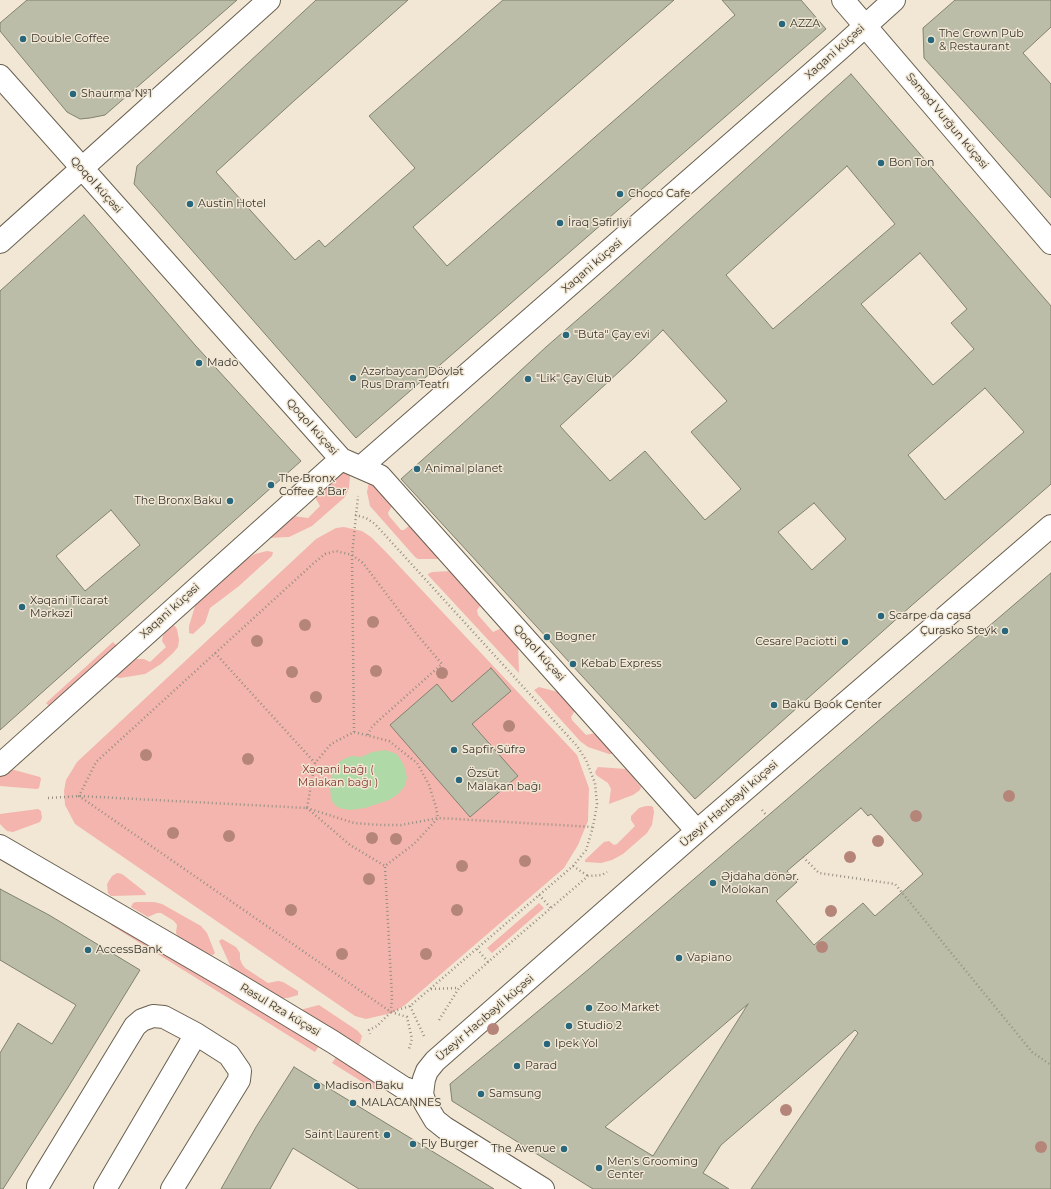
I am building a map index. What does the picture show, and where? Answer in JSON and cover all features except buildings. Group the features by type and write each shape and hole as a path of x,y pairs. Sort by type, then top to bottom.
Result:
{"street":[{"path":"0,242 269,0"},
{"name":"Səməd Vurğun küçəsi","path":"843,0 1051,244"},
{"name":"Xaqani küçəsi","path":"361,468 894,0"},
{"name":"Qoqol küçəsi","path":"0,76 341,459 380,476 698,831"},
{"name":"Xaqani küçəsi","path":"0,764 341,459"},
{"name":"Üzeyir Hacıbəyli küçəsi","path":"422,1094 424,1079 435,1061 1051,526"},
{"name":"Rəsul Rza küçəsi","path":"0,846 232,981 339,1046 404,1088 422,1094"},
{"path":"38,1189 38,1186 45,1174 135,1026 142,1020 153,1016 164,1018 196,1034 229,1055 240,1071 239,1080 172,1189"},
{"path":"105,1189 196,1034"},
{"path":"422,1094 429,1112 444,1128 543,1189"}],"path":[{"path":"354,732 352,555 361,468"},
{"path":"356,515 366,518 375,524 577,746 586,760 595,783 597,804 593,827 586,850 573,866 410,1006 391,1012"},
{"path":"79,796 96,762 325,554 336,551 352,555 363,563 419,637 442,664 378,721 371,728 368,735"},
{"path":"215,653 315,763"},
{"path":"307,808 315,763 331,744 354,732 389,741 417,763 429,785 438,818"},
{"path":"48,798 79,796 307,808 354,823 380,825 401,825 438,818 593,827"},
{"path":"79,796 391,1012 407,1017 412,1039 408,1052"},
{"path":"307,808 350,845 385,866"},
{"path":"760,808 768,816"},
{"path":"385,866 414,844 438,818"},
{"path":"803,857 819,873 895,884 1032,1052 1051,1065"},
{"path":"385,866 392,997 391,1012"},
{"path":"573,866 588,876"},
{"path":"436,1024 459,988 488,962 588,876 602,875 609,872"},
{"path":"539,895 551,908"},
{"path":"477,949 488,962"},
{"path":"430,989 459,988"},
{"path":"410,1006 426,1039"}],"green space":[{"path":"345,470 349,471 350,476 349,488 345,497 312,526 289,537 268,538 293,516 308,518 320,506 316,499 316,495 330,481"},
{"path":"370,476 393,504 388,513 401,530 404,530 410,525 442,559 418,559 415,557 370,506 367,492"},
{"name":"Xəqani bağı ( Malakan bağı )","path":"344,527 362,531 371,537 577,755 589,788 588,821 578,845 564,868 405,1005 392,1013 366,1019 355,1016 75,824 65,805 64,791 66,780 77,762 316,539 336,528"},
{"path":"267,551 273,552 272,556 239,586 210,608 205,623 193,634 189,633 189,626 196,603 245,560 255,554"},
{"path":"451,571 481,605 477,610 478,615 493,632 502,628 518,645 519,673 428,575 432,572"},
{"path":"174,625 177,629 179,640 178,647 161,664 145,674 120,678 115,677 136,659 144,659 150,662 166,647 162,641 163,635"},
{"path":"113,642 120,649 52,709 46,703"},
{"path":"539,687 562,693 576,709 571,717 572,720 586,735 596,733 614,754 609,754 588,747 580,741 534,690"},
{"path":"598,767 626,769 641,787 640,790 633,795 609,804 611,789 608,783 596,775 595,772"},
{"path":"7,768 40,777 39,788 0,786 0,774"},
{"path":"646,806 653,807 654,812 652,825 647,833 623,854 612,860 601,863 585,862 585,860 604,842 609,841 614,845 617,844 635,826 631,820 631,816 639,808"},
{"path":"38,809 41,811 42,818 40,822 13,832 7,831 0,824 0,814"},
{"path":"117,873 122,874 145,892 146,895 111,896 108,893 107,884 112,876"},
{"path":"154,902 162,904 201,926 207,933 215,953 213,955 206,954 179,938 176,933 177,925 174,921 161,913 148,917 131,907 133,903"},
{"path":"539,903 544,908 492,953 487,948"},
{"path":"117,916 321,1043 315,1052 111,925"},
{"path":"222,939 236,947 240,953 240,959 245,968 268,983 278,981 283,982 298,991 298,995 288,998 277,998 241,976 231,967 219,941"},
{"path":"319,1005 358,1031 362,1036 360,1043 357,1046 300,1010"},
{"path":"338,1054 383,1082 377,1091 332,1063"}],"shaded area":[{"path":"385,750 397,754 404,765 407,777 405,786 398,794 389,800 365,808 350,810 339,808 333,803 330,787 331,777 339,762 352,756 361,757 372,752"}],"place":[{"name":"AZZA","path":"782,24"},
{"name":"Double Coffee","path":"23,39"},
{"name":"The Crown Pub & Restaurant","path":"931,40"},
{"name":"Shaurma №1","path":"73,94"},
{"name":"Bon Ton","path":"881,163"},
{"name":"Choco Cafe","path":"620,194"},
{"name":"Austin Hotel","path":"190,204"},
{"name":"İraq Səfirliyi","path":"560,223"},
{"name":"\"Buta\" Çay evi","path":"566,335"},
{"name":"Mado","path":"199,363"},
{"name":"Azərbaycan Dövlət Rus Dram Teatrı","path":"353,378"},
{"name":"\"Lik\" Çay Club","path":"528,379"},
{"name":"Animal planet","path":"417,469"},
{"name":"The Bronx Coffee & Bar","path":"271,485"},
{"name":"The Bronx Baku","path":"230,501"},
{"name":"Xəqani Ticarət Mərkəzi","path":"22,607"},
{"name":"Scarpe da casa","path":"881,616"},
{"name":"Çurasko Steyk","path":"1005,631"},
{"name":"Bogner","path":"547,637"},
{"name":"Cesare Paciotti","path":"845,642"},
{"name":"Kebab Express","path":"573,664"},
{"name":"Baku Book Center","path":"774,705"},
{"name":"Sapfir Süfrə","path":"454,750"},
{"name":"Özsüt Malakan bağı","path":"459,780"},
{"name":"Əjdaha dönər. Molokan","path":"713,883"},
{"name":"AccessBank","path":"88,950"},
{"name":"Vapiano","path":"679,958"},
{"name":"Zoo Market","path":"589,1008"},
{"name":"Studio 2","path":"569,1026"},
{"name":"Ipek Yol","path":"547,1044"},
{"name":"Parad","path":"517,1066"},
{"name":"Madison Baku","path":"317,1086"},
{"name":"Samsung","path":"481,1094"},
{"name":"MALACANNES","path":"353,1103"},
{"name":"Saint Laurent","path":"387,1135"},
{"name":"Fly Burger","path":"413,1144"},
{"name":"The Avenue","path":"564,1149"},
{"name":"Men’s Grooming Center","path":"599,1168"}]}
